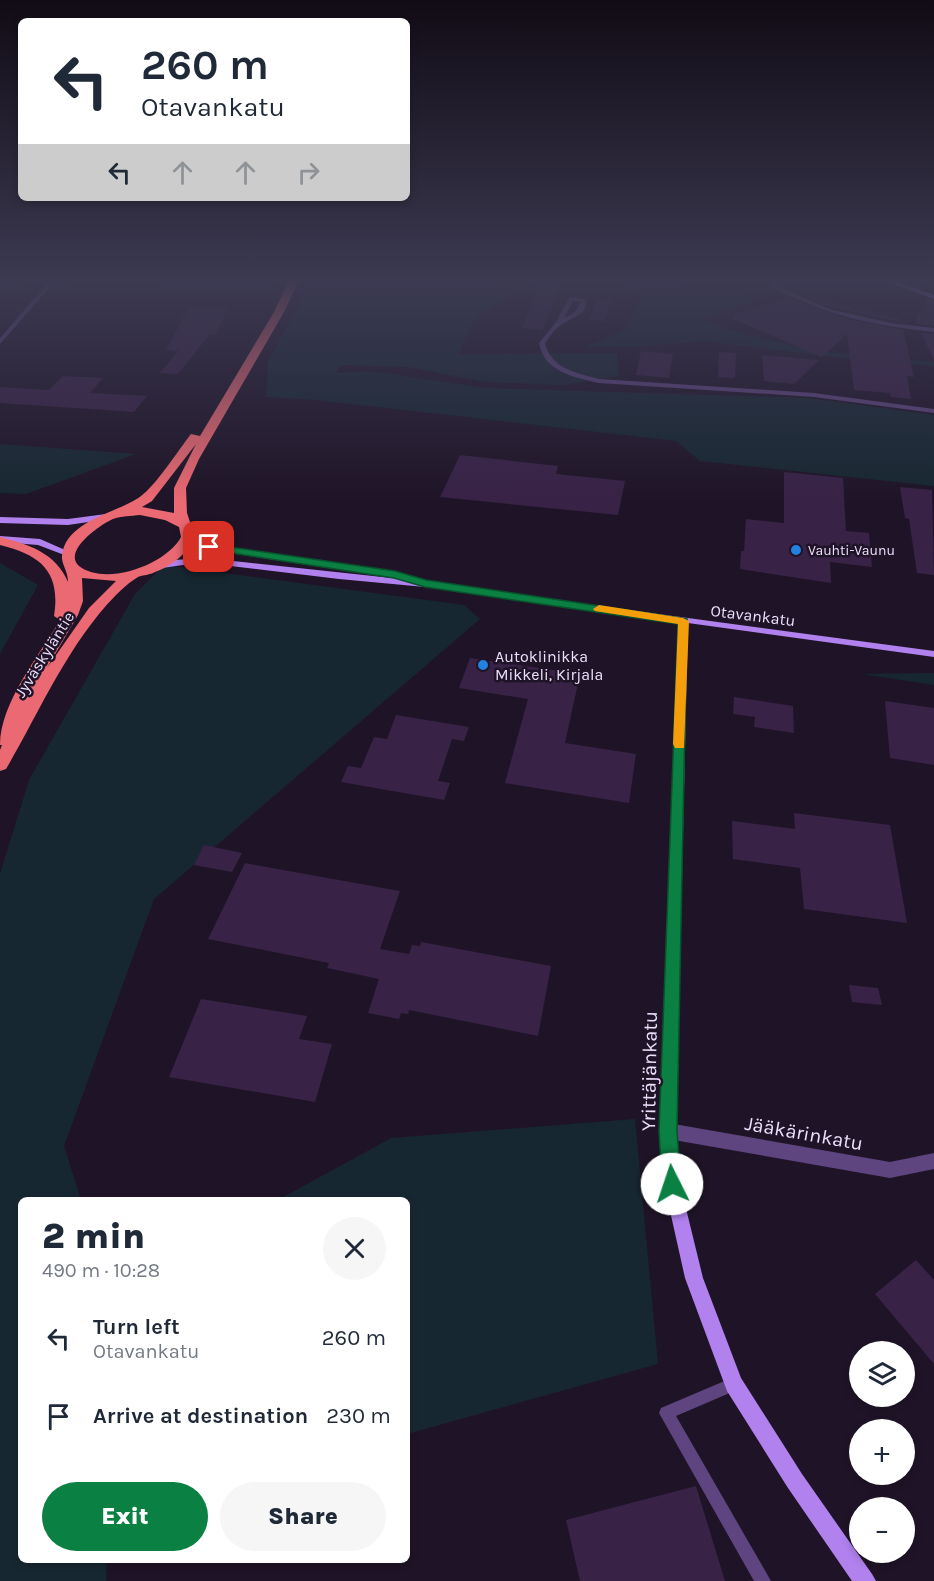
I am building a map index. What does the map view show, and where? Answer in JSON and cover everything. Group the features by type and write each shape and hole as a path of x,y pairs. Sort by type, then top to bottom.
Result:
{"highway":[{"path":"236,383 160,483 141,503 83,531 73,541 67,553 69,561 75,568 102,577 134,574 157,567 182,551 187,544 180,513 180,488 193,459 254,354"},
{"path":"113,515 140,511 155,512 171,516 185,529"},
{"path":"0,540 26,547 38,554 58,573 63,586 61,629"},
{"name":"Jyväskyläntie","path":"0,750 21,698 71,615 76,601 75,568"},
{"name":"Jyväskyläntie","path":"0,765 54,671 88,620 108,593 134,574"}],"main road":[{"path":"0,520 68,522 113,515"},
{"name":"Otavankatu","path":"185,529 209,547 395,574 425,584"},
{"path":"0,540 12,538 40,542 67,553"},
{"name":"Otavankatu","path":"157,567 183,561 213,561 379,581 425,584 934,654"},
{"name":"Yrittäjänkatu","path":"683,621 668,1131 672,1184 694,1278 734,1384 795,1481 865,1581"}],"street":[{"path":"544,354 550,363 560,368 599,381 814,394 934,411"},
{"name":"Jääkärinkatu","path":"668,1131 890,1170 934,1161"}],"lane":[{"path":"734,1384 666,1413 763,1581"}],"shaded area":[{"path":"272,354 617,354 619,376 564,385 485,382 408,367 341,365 336,373 369,371 485,388 808,398 934,415 934,486 700,461 676,441 316,400 266,397 268,361"},
{"path":"806,354 844,354 934,362 934,366"},
{"path":"0,444 136,454 26,494 0,493"},
{"path":"0,563 38,585 0,654"},
{"path":"164,565 464,605 480,619 154,899 64,1146 80,1197 18,1197 18,1563 107,1563 106,1581 0,1581 0,874 29,780 135,594"},
{"path":"934,673 934,685 862,674"},
{"path":"635,1119 658,1364 410,1433 410,1197 283,1197 391,1138"}],"building":[{"path":"176,354 194,354 178,374 160,373"},
{"path":"640,354 673,354 669,378 636,375"},
{"path":"719,354 736,354 735,378 718,377"},
{"path":"849,354 909,354 914,377 907,376 911,399 891,397 890,393 854,390"},
{"path":"762,355 819,360 794,384 764,381"},
{"path":"63,376 103,378 90,393 147,396 134,412 0,403 0,387 49,390"},
{"path":"460,455 558,466 556,474 625,481 618,515 440,497"},
{"path":"784,472 843,478 846,531 869,533 872,567 830,562 831,583 740,569 741,551 744,551 746,519 784,523"},
{"path":"900,487 932,490 934,575 917,573 909,519 905,518"},
{"path":"470,658 580,674 565,743 636,754 629,803 505,783 528,699 459,688"},
{"path":"734,697 793,706 794,733 754,727 755,717 733,714"},
{"path":"885,701 934,708 934,765 890,758"},
{"path":"396,715 469,727 464,741 452,739 438,781 450,783 444,800 341,782 348,766 361,768 374,737 387,739"},
{"path":"794,813 890,825 907,923 804,909 800,868 733,859 732,821 795,829"},
{"path":"204,845 242,853 232,872 194,865"},
{"path":"245,863 400,891 380,949 409,954 412,945 420,946 421,942 551,966 538,1036 409,1010 408,1014 401,1013 399,1019 368,1013 379,979 327,968 329,963 208,939"},
{"path":"849,985 878,988 882,1005 852,1002"},
{"path":"201,999 307,1016 299,1039 332,1044 315,1102 169,1077"},
{"path":"916,1260 934,1280 934,1364 915,1341 875,1294"},
{"path":"696,1486 725,1581 580,1581 566,1520"}],"slow traffic":[{"path":"599,609 683,621 680,744"}],"place":[{"name":"Vauhti-Vaunu","path":"796,550"},
{"name":"Autoklinikka Mikkeli, Kirjala","path":"483,665"}],"route":[{"path":"209,547 395,574 425,584 683,621 668,1131 672,1184"}]}
